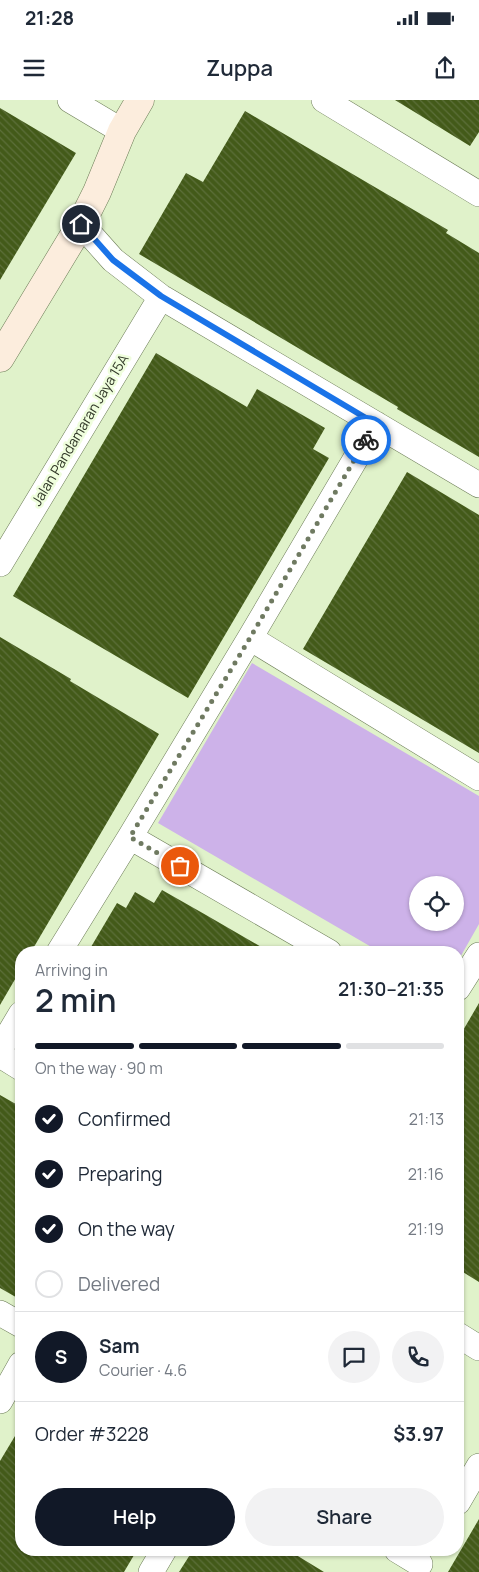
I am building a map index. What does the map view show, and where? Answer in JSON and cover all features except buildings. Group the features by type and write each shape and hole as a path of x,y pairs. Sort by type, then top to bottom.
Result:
{"main road":[{"path":"0,358 81,224 97,192 122,131 140,100"}],"street":[{"path":"70,100 122,131"},
{"path":"324,100 479,194"},
{"path":"81,224 113,260 161,296 479,485"},
{"name":"Jalan Pandamaran Jaya 15A","path":"0,564 161,296"},
{"path":"63,946 250,638 376,424"},
{"path":"250,638 479,778"},
{"path":"130,837 319,946"},
{"path":"464,979 479,955"},
{"path":"0,1049 15,1024"},
{"path":"0,1055 15,1064"},
{"path":"0,1313 15,1322"},
{"path":"464,1339 479,1348"},
{"path":"0,1401 15,1375"},
{"path":"464,1492 479,1466"},
{"path":"151,1572 160,1556"},
{"path":"409,1556 421,1562"}],"shaded area":[{"path":"252,663 479,796 479,924 464,950 464,946 370,946 158,823"}],"way so far":[{"path":"180,866 130,837 366,440"}],"route":[{"path":"81,224 113,260 161,296 376,424 366,440"}]}
